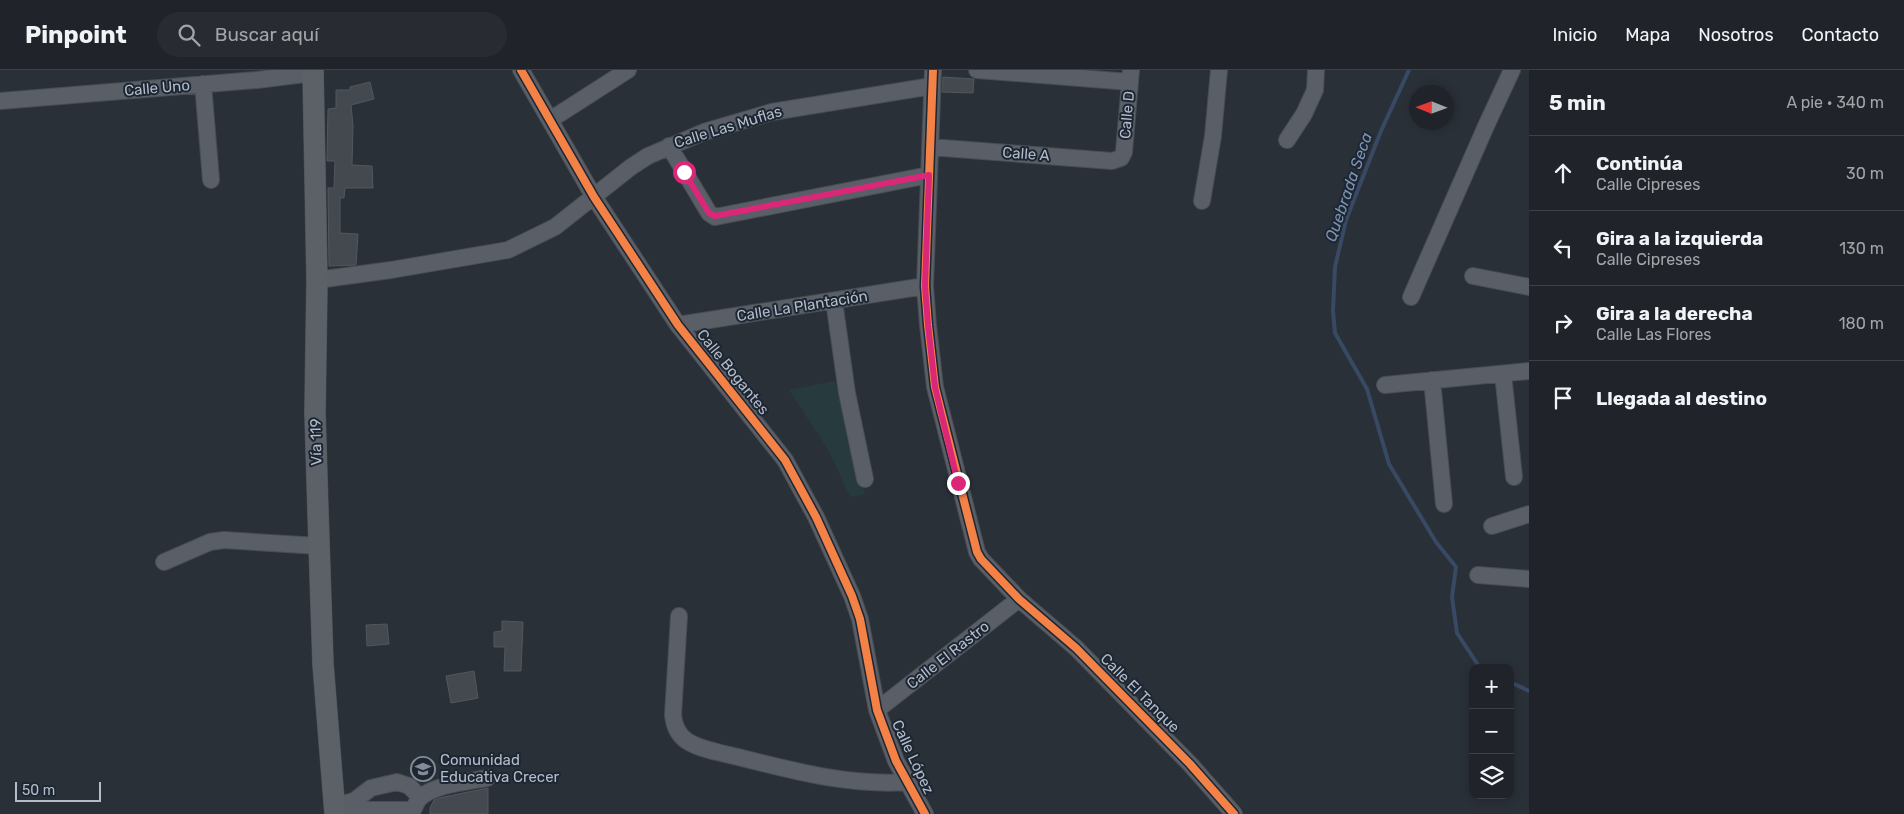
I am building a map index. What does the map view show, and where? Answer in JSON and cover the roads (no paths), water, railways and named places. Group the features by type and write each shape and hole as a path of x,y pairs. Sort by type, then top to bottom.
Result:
{"main road":[{"name":"Vía 119","path":"313,71 319,546 323,664 335,810"}],"street":[{"name":"Calle Bogantes","path":"522,70 594,197 678,325 785,460 816,517 852,596 860,619 877,710"},
{"path":"550,120 628,70"},
{"path":"977,70 1130,76"},
{"path":"1202,201 1213,136 1219,70"},
{"path":"1287,140 1304,114 1315,90 1316,70"},
{"path":"1411,297 1512,70"},
{"name":"Calle Uno","path":"0,100 257,80 313,71"},
{"name":"Calle D","path":"1120,158 1124,152 1130,76"},
{"name":"Calle Las Muflas","path":"317,280 392,270 508,250 555,227 630,167 648,156 704,132 772,112 932,78"},
{"name":"Calle El Tanque","path":"932,78 925,286 935,387 977,552 980,559 1019,600 1076,648 1190,764 1234,814"},
{"path":"203,84 212,180"},
{"path":"670,146 709,213 715,216 929,175"},
{"name":"Calle A","path":"930,147 1112,161 1120,158"},
{"path":"1473,276 1529,287"},
{"name":"Calle La Plantación","path":"678,325 925,286"},
{"path":"834,301 847,393 865,479"},
{"path":"1385,385 1529,371"},
{"path":"1503,374 1514,477"},
{"path":"1432,380 1444,504"},
{"path":"1492,526 1529,514"},
{"path":"164,562 210,542 224,540 319,546"},
{"path":"1478,575 1529,579"},
{"name":"Calle El Rastro","path":"877,710 1019,600"},
{"path":"679,616 673,715 674,724 679,734 687,741 805,774 880,784 908,782"},
{"name":"Calle López","path":"877,710 896,761 925,814"},
{"path":"335,810 415,807 439,788 487,778"},
{"path":"335,810 354,801 371,788 396,782 409,786 415,807"}],"waterway":[{"name":"Quebrada Seca","path":"1409,70 1381,131 1346,220 1335,267 1333,311 1335,333 1367,389 1389,464 1436,542 1456,567 1452,597 1457,633 1477,664"},
{"name":"Quebrada Seca","path":"1514,684 1529,691"}],"place":[{"name":"Comunidad Educativa Crecer","path":"423,769"}]}
